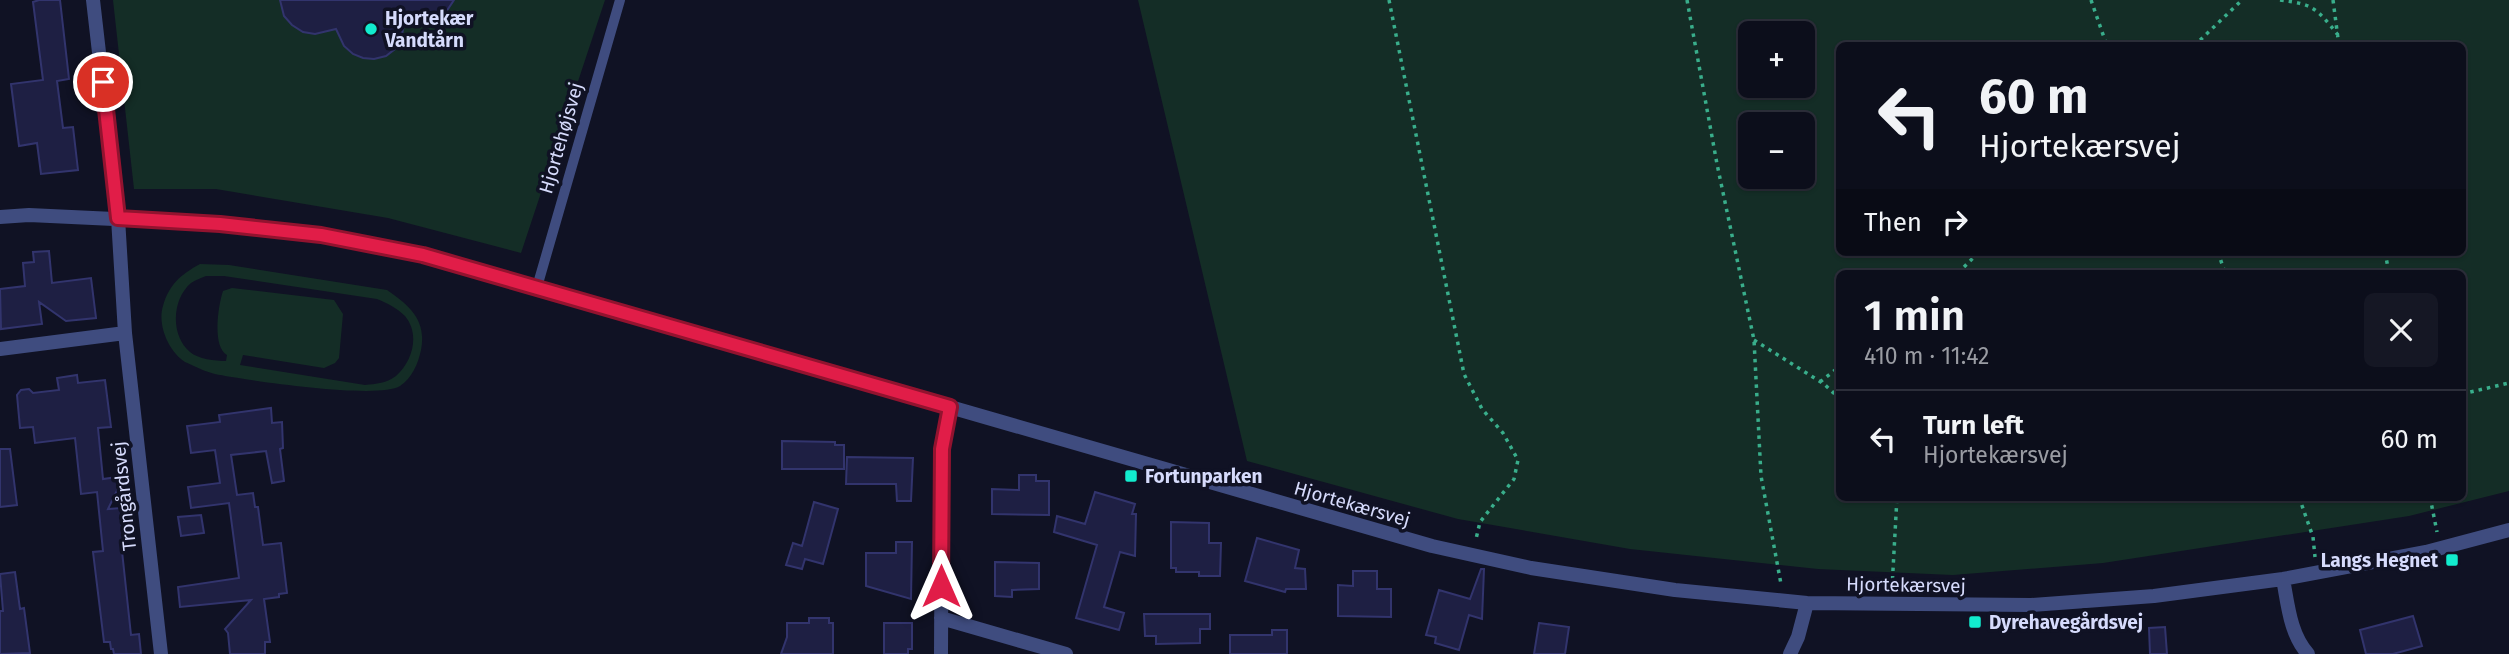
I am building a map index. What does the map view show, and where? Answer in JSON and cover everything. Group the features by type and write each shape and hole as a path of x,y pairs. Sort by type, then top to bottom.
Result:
{"street":[{"name":"Trongårdsvej","path":"93,0 118,218 125,334 161,654"},
{"name":"Hjortekærsvej","path":"0,217 29,215 220,224 321,235 423,255 1432,547 1531,568 1662,588 1807,603 2031,606 2154,596 2283,579 2440,548 2509,530"},
{"path":"0,349 125,334"},
{"path":"941,654 942,449 950,407"},
{"path":"2283,579 2291,622 2301,647 2308,654"},
{"path":"1790,654 1798,637 1807,603"},
{"path":"941,618 1066,654"}],"lane":[{"name":"Hjortehøjsvej","path":"537,287 620,0"}],"path":[{"path":"1389,0 1464,374 1482,409 1503,433 1518,460 1514,479 1480,522 1473,554"},
{"path":"1687,0 1717,164 1754,340 1760,476 1784,601"},
{"path":"2091,0 2106,42"},
{"path":"2198,42 2242,0"},
{"path":"2280,0 2304,3 2321,13 2338,35"},
{"path":"2333,0 2339,42"},
{"path":"1961,270 1975,256"},
{"path":"1754,340 1820,382 1836,395"},
{"path":"1820,382 1836,369"},
{"path":"2466,393 2509,383"},
{"path":"1891,604 1897,501"},
{"path":"2300,501 2314,537 2314,573"},
{"path":"2431,501 2440,548"}],"green space":[{"path":"113,0 605,0 521,253 388,218 216,189 134,189"},
{"path":"1138,0 2509,0 2509,491 2409,516 2103,563 1953,575 1818,569 1630,549 1458,519 1247,461"},
{"path":"200,264 229,265 387,290 409,308 419,322 422,339 416,365 408,379 400,386 366,391 281,384 215,374 185,362 169,345 163,329 163,306 176,281","holes":["206,276 224,276 377,299 392,306 410,323 413,339 407,363 393,378 365,385 240,365 243,355 324,368 335,363 339,358 343,314 334,300 232,288 223,291 218,316 219,344 227,355 226,361 197,356 190,352 179,336 176,317 180,298 194,281"]}],"building":[{"path":"60,0 69,79 57,81 63,128 73,127 78,170 41,174 37,143 19,146 11,84 43,80 33,2"},
{"name":"Hjortekær Vandtårn","path":"280,0 454,0 446,12 436,19 425,22 405,20 401,39 395,49 386,56 374,59 353,54 344,46 336,29 315,34 303,32 284,16"},
{"path":"49,251 52,283 91,278 96,318 66,321 39,302 42,324 1,329 0,289 25,286 23,263 34,262 33,252"},
{"path":"77,375 78,383 105,380 111,427 98,428 103,479 124,476 108,509 121,508 126,551 122,551 131,635 139,634 141,654 114,654 110,642 104,642 93,552 103,551 97,492 81,494 75,438 35,443 33,427 20,428 17,395 21,390 29,389 33,393 59,390 57,378"},
{"path":"271,408 272,423 282,422 283,448 280,449 284,481 272,483 266,451 231,455 237,495 253,493 255,507 258,507 263,545 281,543 287,593 264,599 270,642 265,642 265,654 230,654 228,633 225,629 251,600 180,607 178,587 239,578 229,503 191,508 188,487 220,483 215,450 191,453 187,426 220,422 219,415"},
{"path":"782,441 835,442 835,445 844,445 844,469 782,469"},
{"path":"0,449 10,449 17,505 0,507"},
{"path":"847,457 913,458 911,501 897,501 896,484 846,484"},
{"path":"1019,475 1036,475 1036,481 1049,481 1049,515 992,514 992,489 1019,490"},
{"path":"1095,492 1135,504 1132,514 1136,514 1135,556 1120,552 1104,607 1124,613 1119,630 1076,618 1097,545 1054,532 1057,516 1085,524"},
{"path":"814,502 838,509 823,564 805,559 802,569 786,565 793,543 802,546"},
{"path":"201,515 204,533 181,536 178,517"},
{"path":"1171,522 1209,523 1209,543 1221,543 1220,576 1199,576 1199,572 1176,572 1176,568 1171,568"},
{"path":"1257,538 1299,550 1295,568 1305,569 1306,589 1286,589 1285,592 1245,581"},
{"path":"896,542 912,542 911,599 866,586 866,553 896,553"},
{"path":"995,562 1039,563 1039,589 1012,590 1012,597 995,596"},
{"path":"1481,569 1484,569 1482,619 1469,615 1459,650 1435,643 1436,637 1426,635 1439,590 1470,599"},
{"path":"1353,571 1377,571 1377,589 1391,589 1391,617 1338,616 1338,585 1353,586"},
{"path":"15,572 20,609 24,608 30,653 0,654 0,611 3,611 0,574"},
{"path":"1144,614 1210,614 1210,629 1200,629 1200,643 1156,644 1156,636 1145,636"},
{"path":"2413,616 2422,646 2393,654 2366,654 2360,630"},
{"path":"809,618 829,618 829,623 833,623 833,654 781,654 787,637 787,623 809,623"},
{"path":"884,623 912,623 912,649 908,649 908,654 884,654"},
{"path":"1539,623 1569,627 1565,654 1534,654"},
{"path":"2165,627 2167,654 2150,654 2149,628"},
{"path":"1272,630 1287,630 1287,654 1230,654 1230,635 1272,635"}],"place":[{"name":"Hjortekær Vandtårn","path":"371,29"},
{"name":"Fortunparken","path":"1131,476"},
{"name":"Langs Hegnet","path":"2452,560"},
{"name":"Dyrehavegårdsvej","path":"1975,622"}],"route":[{"path":"103,82 118,218 220,224 321,235 423,255 950,407 942,449 941,586"}]}
